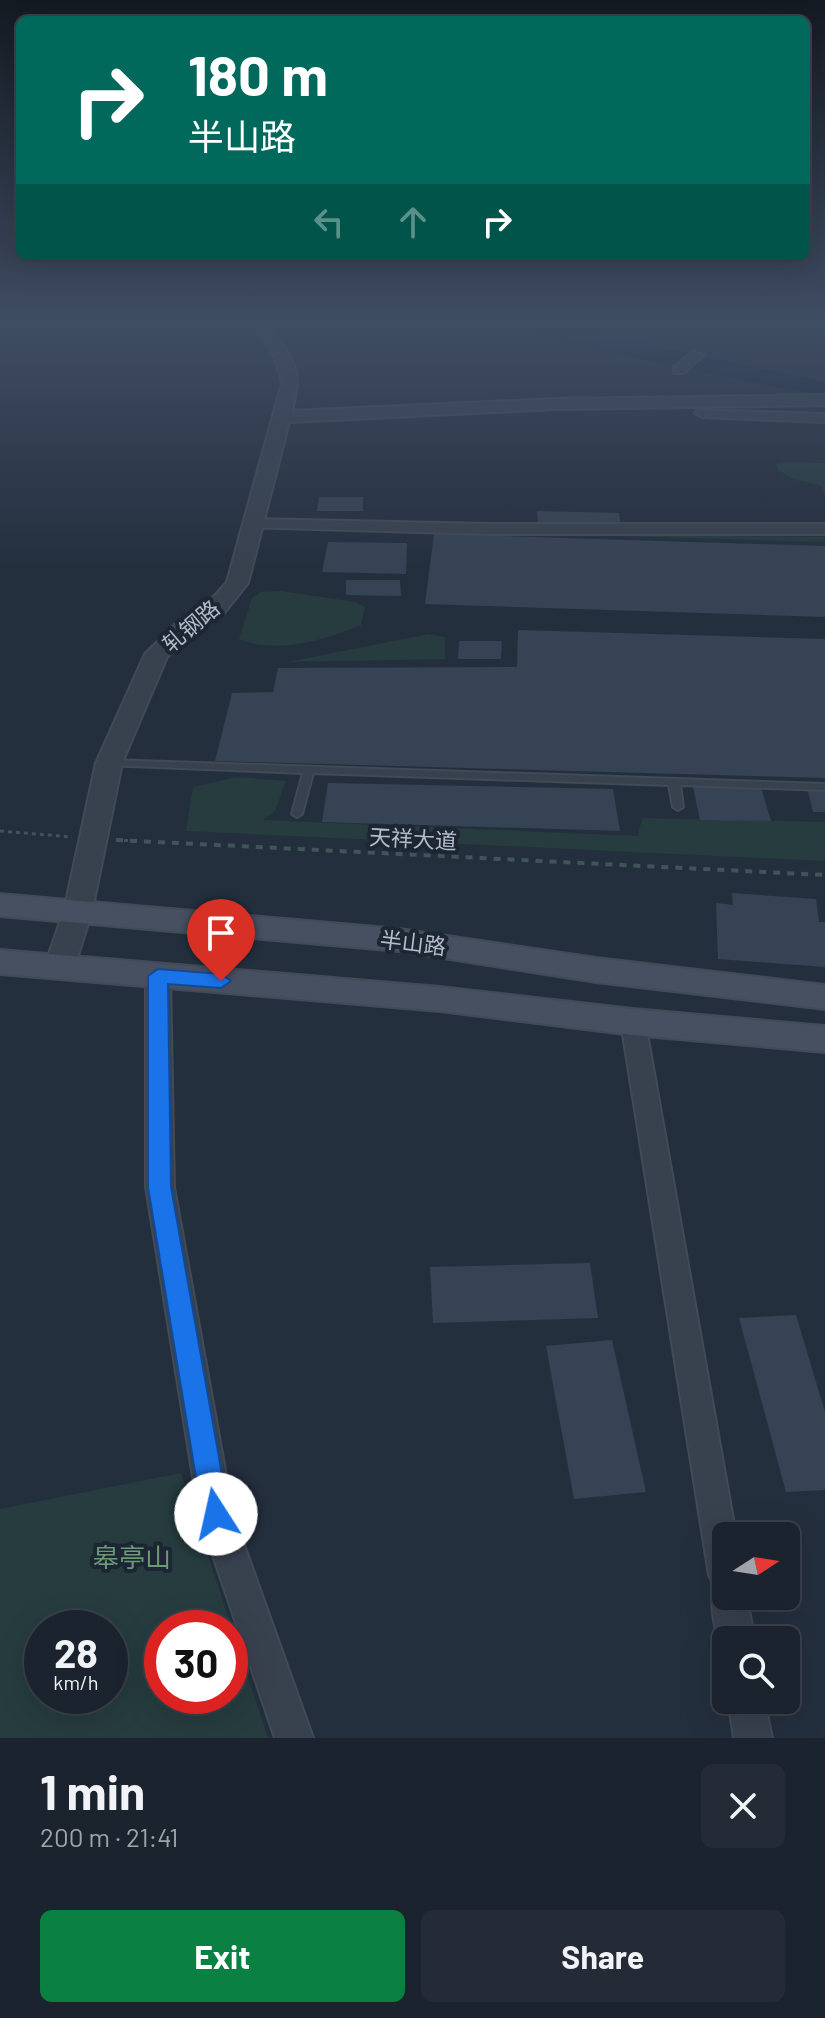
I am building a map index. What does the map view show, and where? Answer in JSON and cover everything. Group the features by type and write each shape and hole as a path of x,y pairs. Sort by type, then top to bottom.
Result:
{"main road":[{"name":"半山路","path":"0,905 399,940 596,970 825,997"},
{"path":"0,962 440,999 633,1022 825,1039"}],"street":[{"name":"轧钢路","path":"59,968 78,911 109,763 157,654 186,627 216,608 237,583 285,404"},
{"path":"282,413 553,404"},
{"path":"702,413 825,418"},
{"path":"254,524 464,529 825,529"},
{"path":"158,976 160,1187 216,1514 294,1738"},
{"path":"633,1022 717,1522"},
{"path":"749,1714 753,1738"}],"lane":[{"path":"109,763 825,787"},
{"path":"297,814 308,772"},
{"path":"674,782 678,807"}],"path":[{"name":"天祥大道","path":"0,831 92,839 825,875"}],"green space":[{"path":"825,463 825,494 820,485 793,479 778,470 776,464"},
{"path":"581,535 825,537 825,542"},
{"path":"281,591 355,602 365,607 361,625 332,636 285,646 254,644 239,639 252,598 261,592"},
{"path":"429,634 445,637 445,659 287,662"},
{"path":"236,777 286,781 275,811 263,820 638,836 642,818 825,822 825,861 186,831 193,787"},
{"name":"皋亭山","path":"181,1473 226,1610 144,1610 144,1714 248,1714 248,1677 268,1738 0,1738 0,1509"}],"building":[{"path":"319,497 363,497 363,511 317,511"},
{"path":"537,511 619,513 621,525 538,525"},
{"path":"434,534 825,546 825,617 425,604"},
{"path":"328,542 407,543 406,574 322,572"},
{"path":"346,580 400,580 401,596 346,595"},
{"path":"518,630 825,639 825,778 215,761 232,693 273,692 278,668 517,667"},
{"path":"459,641 502,641 501,659 458,659"},
{"path":"328,783 613,789 620,831 322,822"},
{"path":"693,787 761,787 771,821 700,820"},
{"path":"807,788 825,788 825,812 813,812"},
{"path":"732,893 816,899 819,922 825,922 825,967 718,959 716,903 733,905"},
{"path":"590,1263 598,1318 433,1323 430,1267"},
{"path":"796,1315 825,1412 825,1490 786,1492 739,1318"},
{"path":"612,1340 646,1492 574,1499 546,1346"}],"route":[{"path":"216,1514 160,1187 158,976 221,981"}]}
